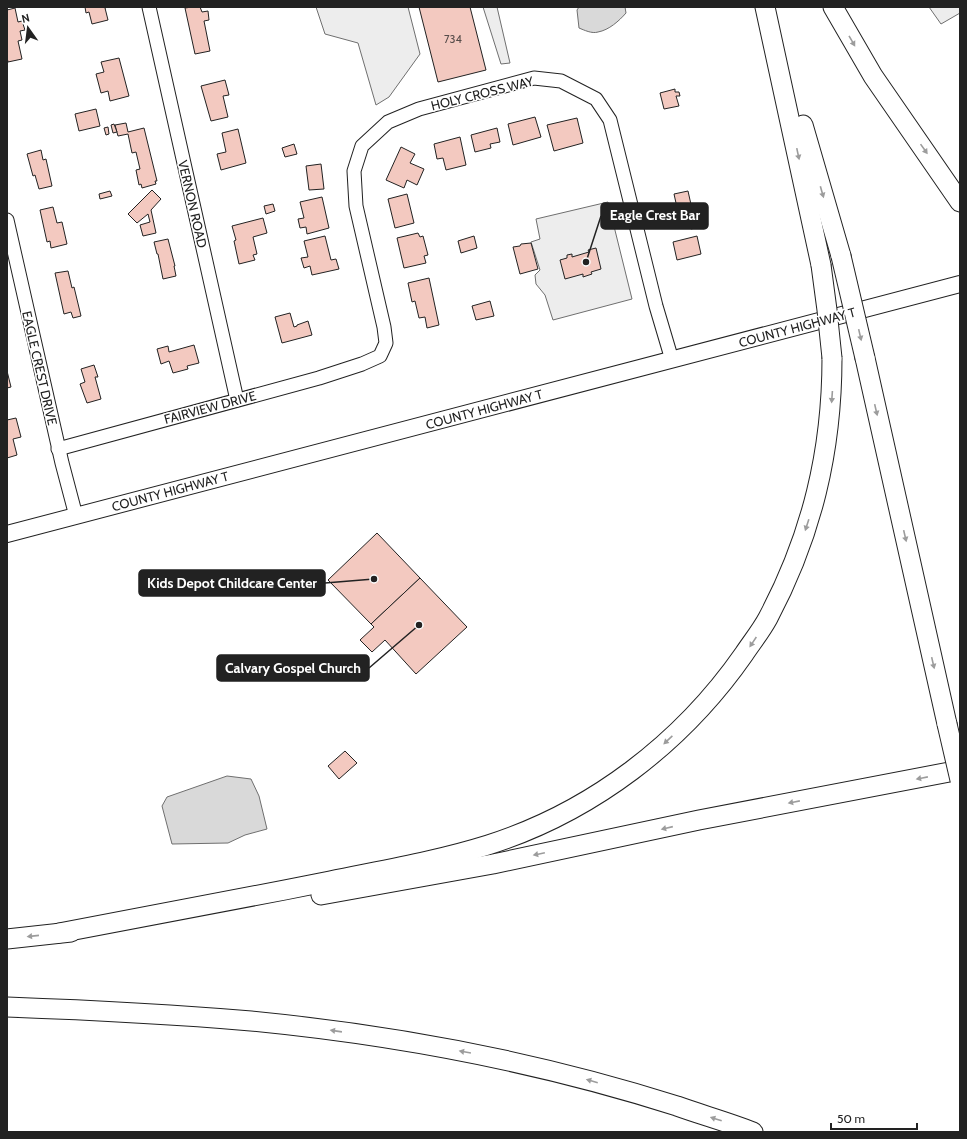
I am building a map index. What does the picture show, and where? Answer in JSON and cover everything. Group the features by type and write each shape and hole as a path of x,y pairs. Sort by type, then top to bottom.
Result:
{"highway":[{"path":"59,933 210,905 389,869 436,859 489,844 559,815 625,776 703,707 730,675 766,621 804,535 824,463 830,423 832,392 832,358 821,265 765,7"},
{"path":"768,7 841,256 960,780"},
{"path":"833,7 873,76 960,202"},
{"path":"7,939 212,913 340,892 493,864 699,820 960,770"},
{"path":"7,1007 158,1014 236,1020 318,1028 386,1038 476,1054 583,1079 640,1094 753,1132"}],"main road":[{"name":"COUNTY HIGHWAY T","path":"7,534 960,284"}],"street":[{"name":"VERNON ROAD","path":"149,7 237,400"},
{"name":"HOLY CROSS WAY","path":"362,364 380,356 386,343 384,327 356,206 354,171 362,146 388,122 419,109 534,78 561,81 596,99 610,120 656,306 672,360"},
{"name":"EAGLE CREST DRIVE","path":"7,220 58,449 76,516"},
{"name":"FAIRVIEW DRIVE","path":"58,449 319,378 362,364"}],"shaded area":[{"path":"316,7 408,7 420,54 389,97 376,105 358,43 325,34"},
{"path":"483,7 497,7 510,63 501,64"},
{"path":"579,7 625,7 626,13 617,22 602,31 588,32 579,28 577,10"},
{"path":"929,7 960,7 960,13 941,24"},
{"path":"608,202 632,299 553,320 545,295 536,284 535,275 540,270 531,242 540,239 536,219"},
{"path":"227,776 251,779 259,796 267,829 245,835 228,843 172,844 162,806 167,797"}],"building":[{"path":"85,7 108,7 105,8 108,20 92,24 89,12 86,13"},
{"path":"200,7 202,12 208,11 209,20 204,21 210,51 195,54 185,8"},
{"path":"419,7 470,7 486,70 438,82"},
{"path":"15,8 18,22 22,21 25,30 20,31 22,40 18,41 22,59 8,62 7,10"},
{"path":"119,58 129,96 110,101 108,91 101,93 96,74 104,72 101,62"},
{"path":"225,80 229,95 223,96 228,117 211,121 201,86"},
{"path":"675,89 675,92 679,92 680,96 676,96 679,106 664,109 660,93"},
{"path":"96,109 100,126 79,131 75,114"},
{"path":"535,117 541,137 513,145 508,124"},
{"path":"577,118 583,143 554,151 547,125"},
{"path":"126,123 128,132 144,128 157,181 155,181 156,184 142,188 141,184 139,185 136,170 140,169 136,152 132,153 128,134 118,136 115,125"},
{"path":"114,124 117,132 113,133 111,125"},
{"path":"108,127 109,134 106,135 104,128"},
{"path":"497,128 500,142 490,144 491,148 475,152 471,135"},
{"path":"238,129 246,163 221,170 217,154 226,152 222,133"},
{"path":"460,137 466,165 446,170 443,158 437,159 434,144"},
{"path":"294,144 297,154 285,157 282,148"},
{"path":"401,147 415,154 410,163 424,169 417,185 407,180 404,188 386,180"},
{"path":"41,150 43,160 46,159 52,186 39,189 35,175 33,176 27,154"},
{"path":"321,164 324,189 309,190 306,166"},
{"path":"152,190 161,199 151,210 156,233 143,236 140,225 150,222 148,214 137,223 128,214"},
{"path":"110,191 112,196 100,199 99,194"},
{"path":"688,191 692,209 688,210 689,214 683,215 683,211 678,212 674,194"},
{"path":"407,194 414,223 395,228 388,199"},
{"path":"322,197 329,228 307,234 306,227 300,228 298,219 304,218 300,202"},
{"path":"273,204 275,211 266,214 264,206"},
{"path":"53,207 57,223 62,222 67,244 51,248 50,241 47,242 40,210"},
{"path":"700,213 703,226 691,229 688,216"},
{"path":"263,218 267,233 253,237 257,254 253,255 255,260 239,264 234,241 236,240 232,226"},
{"path":"418,233 420,237 423,236 428,255 424,256 426,263 404,268 397,238"},
{"path":"325,236 331,260 336,259 339,269 312,275 310,266 304,268 301,258 308,257 304,241"},
{"path":"474,236 477,248 461,253 458,241"},
{"path":"697,236 701,254 677,260 673,242"},
{"path":"168,239 176,276 163,279 154,242"},
{"path":"531,243 538,269 520,274 513,247"},
{"path":"596,248 601,269 591,272 592,274 583,277 583,274 565,279 560,260 567,258 567,255 572,254 572,257 589,252 588,250"},
{"path":"68,271 72,288 74,287 81,316 73,318 71,312 64,314 55,273"},
{"path":"429,278 439,325 427,328 425,317 419,318 415,301 412,302 408,283"},
{"path":"490,301 494,316 476,320 472,306"},
{"path":"290,313 294,327 308,321 312,335 282,343 275,317"},
{"path":"194,345 199,363 187,366 188,369 173,373 169,361 161,364 157,349 168,346 169,352"},
{"path":"94,365 98,377 95,377 101,399 87,403 80,384 85,382 81,369"},
{"path":"7,371 11,387 7,388"},
{"path":"16,418 21,437 13,439 17,455 7,458 7,420"},
{"path":"377,533 420,578 371,624 328,580"},
{"path":"420,578 467,627 416,674 385,640 372,652 360,640 374,627 371,624"},
{"path":"345,751 357,763 339,779 328,766"}],"place":[{"name":"Eagle Crest Bar","path":"586,262"},
{"name":"Kids Depot Childcare Center","path":"374,579"},
{"name":"Calvary Gospel Church","path":"419,625"}]}
